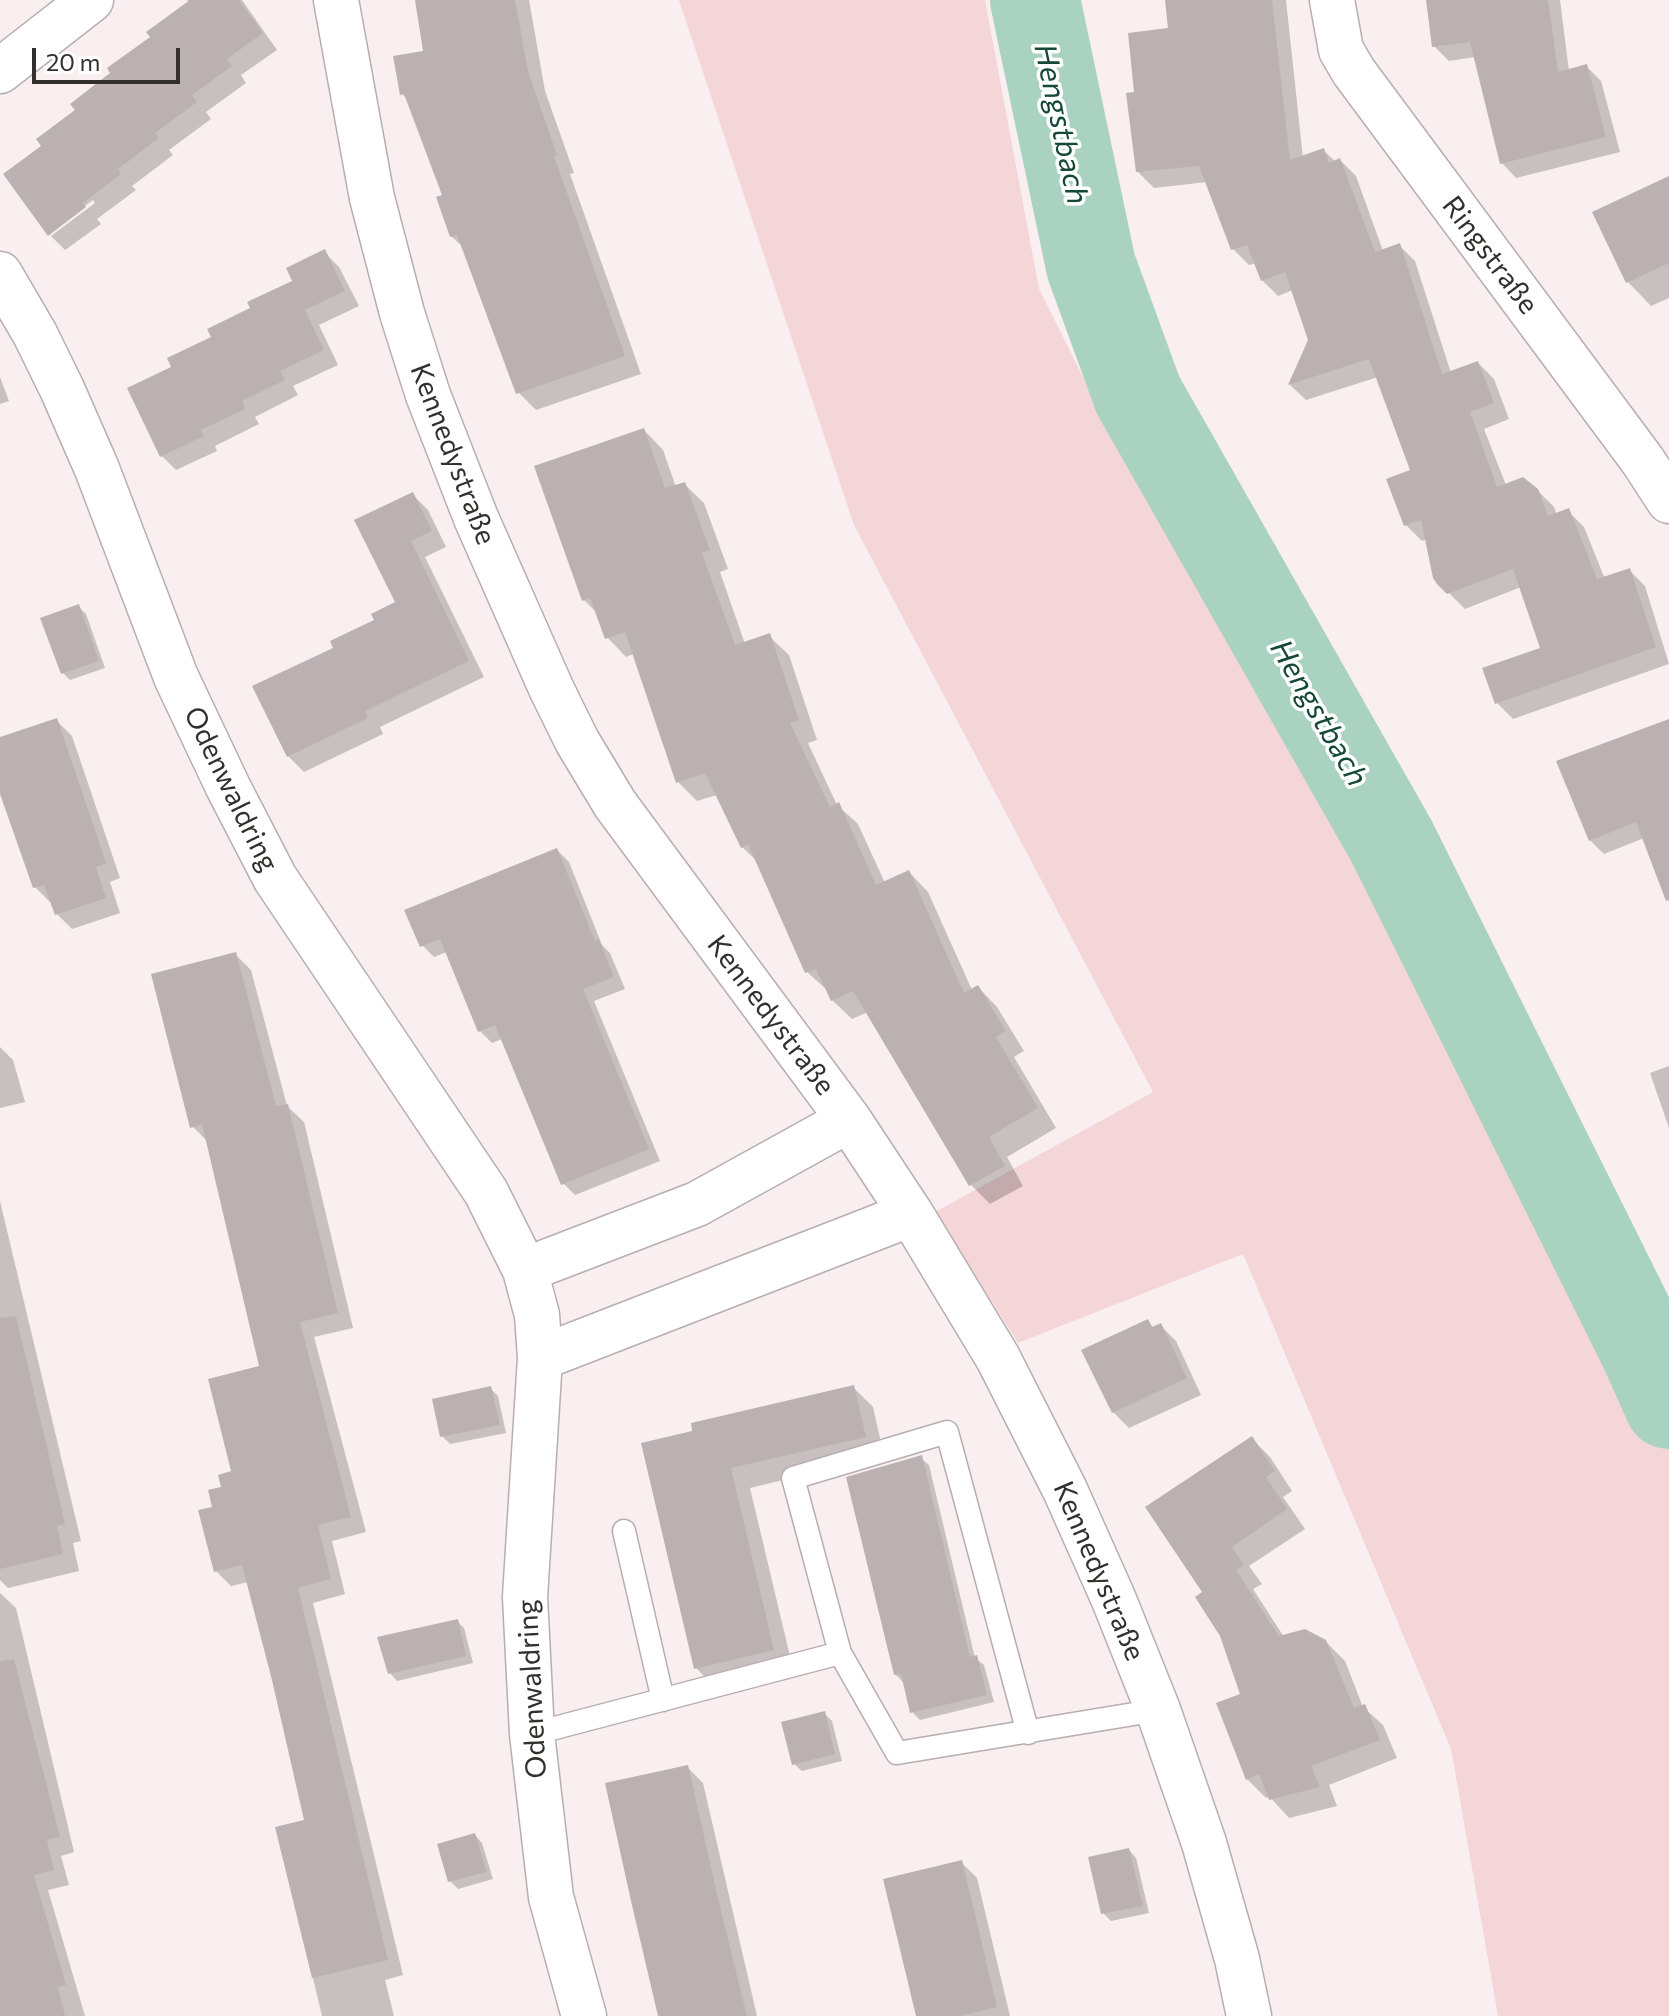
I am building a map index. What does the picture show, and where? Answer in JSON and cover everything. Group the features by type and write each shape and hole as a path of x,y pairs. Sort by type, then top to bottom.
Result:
{"street":[{"path":"0,71 91,0"},
{"name":"Kennedystraße","path":"336,0 372,198 406,327 428,395 476,518 551,688 577,741 615,804 849,1120 911,1214 998,1358 1065,1490 1158,1710 1204,1843 1237,1959 1249,2016"},
{"name":"Ringstraße","path":"1332,0 1341,50 1354,72 1634,448 1669,501"},
{"name":"Odenwaldring","path":"0,274 62,389 97,469 176,677 275,878 486,1192 525,1270 537,1315 540,1358 525,1597 532,1734 551,1897 584,2016"},
{"path":"525,1270 697,1204 849,1120"},
{"path":"540,1358 911,1214"}],"lane":[{"path":"1028,1733 947,1432 793,1478 840,1653 897,1753 1028,1733 1158,1710"},
{"path":"624,1531 663,1700"},
{"path":"532,1734 840,1653"}],"shaded area":[{"path":"679,0 985,0 1039,289 1113,437 1264,671 1370,870 1488,1123 1536,1081 1546,1100 1669,1357 1669,2016 1498,2016 1451,1749 1243,1254 1018,1343 935,1212 1153,1092 854,525"}],"building":[{"path":"190,0 239,0 263,33 227,59 232,66 192,95 197,102 155,133 159,138 118,169 121,174 83,203 86,207 48,236 3,174 41,146 36,139 75,110 70,104 110,73 107,68 150,37 146,32"},
{"path":"415,0 515,0 528,71 557,155 554,156 625,356 516,394 457,235 450,237 436,197 442,195 404,94 400,95 393,56 423,51"},
{"path":"1165,0 1272,0 1290,160 1324,148 1329,163 1340,158 1375,252 1400,243 1442,374 1478,361 1494,403 1470,412 1497,487 1523,477 1538,489 1548,516 1569,508 1597,579 1630,568 1656,647 1495,704 1482,668 1540,648 1513,569 1447,594 1437,584 1433,578 1421,520 1404,526 1386,479 1410,470 1369,359 1288,385 1308,340 1285,272 1261,281 1247,245 1231,250 1199,166 1136,172 1126,93 1134,92 1128,33 1168,28"},
{"path":"1426,0 1548,0 1558,72 1587,64 1606,137 1500,164 1470,42 1432,47"},
{"path":"1669,176 1669,263 1626,283 1592,212"},
{"path":"325,249 345,291 305,310 324,350 280,371 285,380 242,401 245,409 201,430 204,436 160,457 127,388 171,367 167,358 211,337 207,329 250,308 247,302 292,281 294,285 286,268"},
{"path":"644,428 665,488 685,482 710,550 702,553 735,645 770,633 799,720 790,723 830,807 839,802 876,885 909,870 964,993 978,985 1006,1031 996,1037 1038,1108 989,1137 1005,1166 969,1186 853,991 831,1001 816,969 805,973 748,844 741,848 705,773 676,783 625,632 605,639 590,598 582,601 534,466"},
{"path":"413,492 432,531 411,541 469,661 365,711 368,718 287,757 252,686 333,648 330,641 374,620 371,614 395,602 354,520"},
{"path":"79,604 99,661 61,674 40,618"},
{"path":"57,718 106,863 96,867 106,898 55,915 44,885 33,888 0,794 0,737"},
{"path":"1669,719 1669,900 1666,901 1636,822 1589,841 1556,761"},
{"path":"557,848 595,941 599,939 614,977 583,989 649,1149 561,1185 495,1025 478,1032 440,939 420,947 404,910"},
{"path":"236,952 276,1106 288,1104 338,1313 300,1322 351,1517 318,1525 331,1579 298,1588 388,1960 312,1978 275,1827 304,1820 272,1680 242,1565 214,1572 198,1510 212,1507 208,1490 221,1487 218,1475 231,1471 208,1379 259,1366 202,1124 190,1128 151,974"},
{"path":"16,1316 65,1524 57,1526 63,1554 0,1569 0,1318"},
{"path":"1148,1319 1152,1327 1161,1323 1187,1378 1112,1413 1081,1350"},
{"path":"854,1385 866,1437 731,1468 774,1650 694,1669 641,1443 692,1431 691,1423"},
{"path":"491,1386 500,1425 440,1437 432,1399"},
{"path":"1252,1436 1275,1471 1266,1477 1287,1509 1232,1547 1244,1565 1236,1570 1279,1636 1305,1629 1326,1640 1354,1708 1365,1704 1380,1740 1311,1766 1320,1787 1269,1800 1259,1774 1246,1780 1216,1703 1240,1694 1220,1636 1195,1597 1202,1592 1145,1507"},
{"path":"922,1455 970,1657 977,1655 987,1695 910,1713 901,1674 894,1675 846,1477"},
{"path":"458,1619 466,1656 388,1674 377,1637"},
{"path":"14,1659 60,1837 47,1840 54,1870 34,1875 66,1985 58,1987 65,2016 0,2016 0,1661"},
{"path":"825,1711 835,1754 792,1765 781,1722"},
{"path":"688,1765 747,2016 658,2016 605,1783"},
{"path":"475,1833 487,1872 448,1882 437,1844"},
{"path":"1129,1848 1143,1906 1101,1914 1088,1857"},
{"path":"962,1860 997,2007 960,2016 916,2016 883,1879"}],"waterway":[{"name":"Hengstbach","path":"1035,0 1091,266 1138,395 1392,842 1669,1404"}]}
